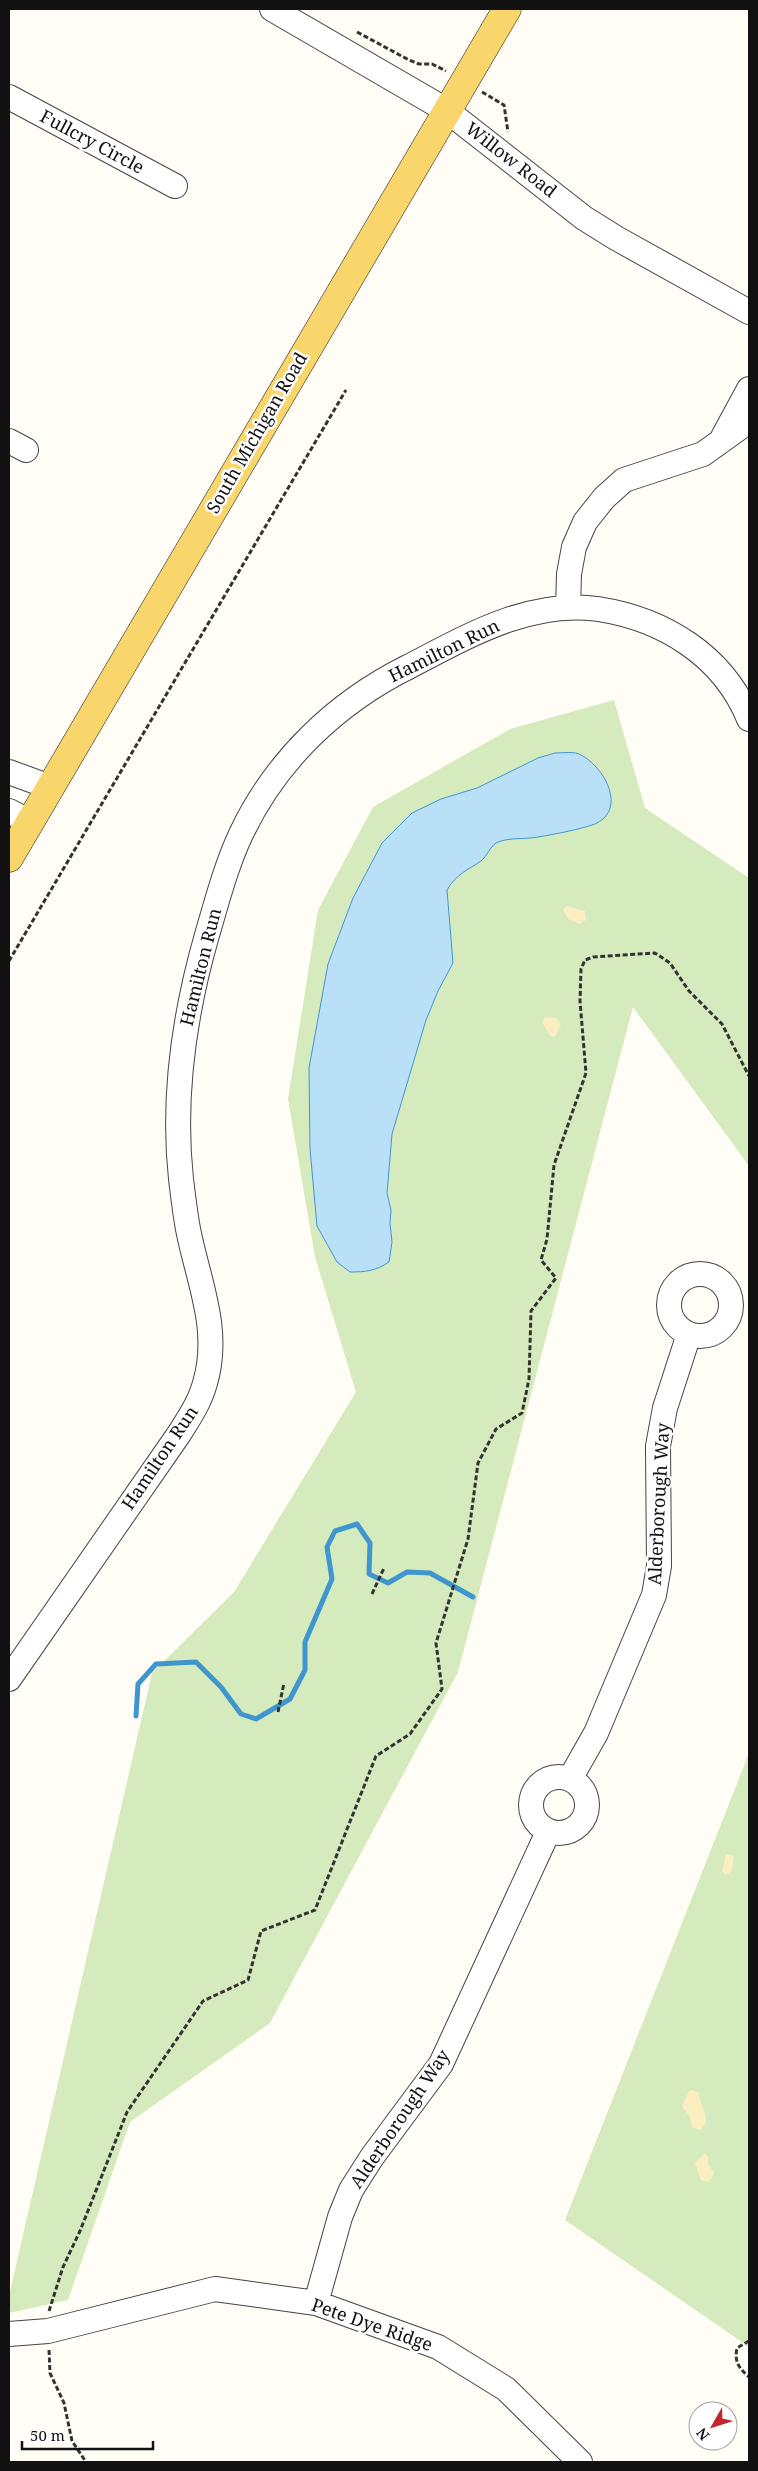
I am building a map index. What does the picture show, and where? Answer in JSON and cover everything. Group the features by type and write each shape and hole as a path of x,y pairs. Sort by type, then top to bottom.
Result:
{"main road":[{"name":"South Michigan Road","path":"9,858 19,816 50,787 507,9"}],"street":[{"name":"Willow Road","path":"272,9 446,110 584,218 644,255 749,312"},
{"name":"Fullcry Circle","path":"9,97 175,186"},
{"path":"723,438 749,389"},
{"path":"568,608 569,574 574,547 585,522 604,498 624,480 703,454 749,421"},
{"name":"Hamilton Run","path":"9,1679 179,1434 193,1411 204,1386 212,1343 210,1316 188,1228 181,1177 178,1120 180,1056 195,975 224,878 241,833 264,794 296,751 329,717 361,692 495,625 543,609 579,607 618,612 659,626 706,656 722,673 749,718"},
{"path":"9,772 50,787"},
{"name":"Alderborough Way","path":"570,1779 596,1732 654,1595 659,1566 658,1446 665,1408 689,1334"},
{"path":"553,1778 570,1779 584,1793 586,1812 583,1821 567,1832 548,1832 541,1827 531,1812 533,1794 544,1781 553,1778"},
{"name":"Alderborough Way","path":"316,2302 340,2217 350,2190 441,2064 548,1832"},
{"name":"Pete Dye Ridge","path":"9,2334 48,2331 214,2289 316,2302 438,2347 506,2389 580,2462"}],"path":[{"path":"350,29 409,60 419,64 432,64 504,105 505,127 510,137"},
{"path":"9,962 346,390"},
{"path":"86,2462 72,2441 64,2403 50,2373 48,2316 63,2267 80,2230 127,2112 203,2001 248,1980 261,1932 315,1910 376,1756 410,1734 442,1689 436,1643 468,1539 478,1463 496,1429 522,1413 529,1379 531,1311 556,1278 541,1260 547,1239 554,1165 586,1073 580,1001 581,969 585,960 593,957 655,953 670,963 689,991 722,1024 749,1076"},
{"path":"372,1594 384,1568"},
{"path":"278,1712 284,1683"},
{"path":"749,2341 737,2348 735,2356 738,2367 749,2377"}],"green space":[{"path":"614,700 645,808 749,878 749,1166 633,1007 458,1672 270,2023 130,2122 68,2300 9,2313 9,2296 152,1673 234,1592 356,1392 315,1257 288,1099 318,910 373,807 510,729"},
{"path":"749,1753 749,2347 565,2220"}],"sand":[{"path":"567,906 585,911 586,920 580,924 568,919 563,910"},
{"path":"545,1017 556,1018 561,1024 555,1037 550,1036 542,1022"},
{"path":"726,1854 734,1856 732,1871 726,1875 722,1871"},
{"path":"693,2090 699,2093 706,2117 704,2126 700,2130 692,2127 690,2117 682,2106 689,2091"},
{"path":"705,2153 708,2157 708,2164 714,2173 707,2182 701,2180 695,2163"}],"water":[{"path":"555,753 578,754 589,760 604,777 611,797 610,807 606,816 592,825 554,834 508,839 496,843 481,861 458,876 447,890 453,963 438,991 426,1020 392,1134 387,1193 391,1210 392,1242 389,1262 370,1270 350,1272 337,1262 317,1226 310,1149 309,1068 328,964 353,898 382,843 412,813 441,799 477,788 538,758"}],"waterway":[{"path":"136,1716 138,1684 156,1664 196,1662 221,1687 241,1714 256,1719 290,1699 305,1670 305,1642 332,1579 327,1547 335,1531 357,1524 370,1543 369,1574 388,1583 407,1572 430,1573 473,1597"}]}
